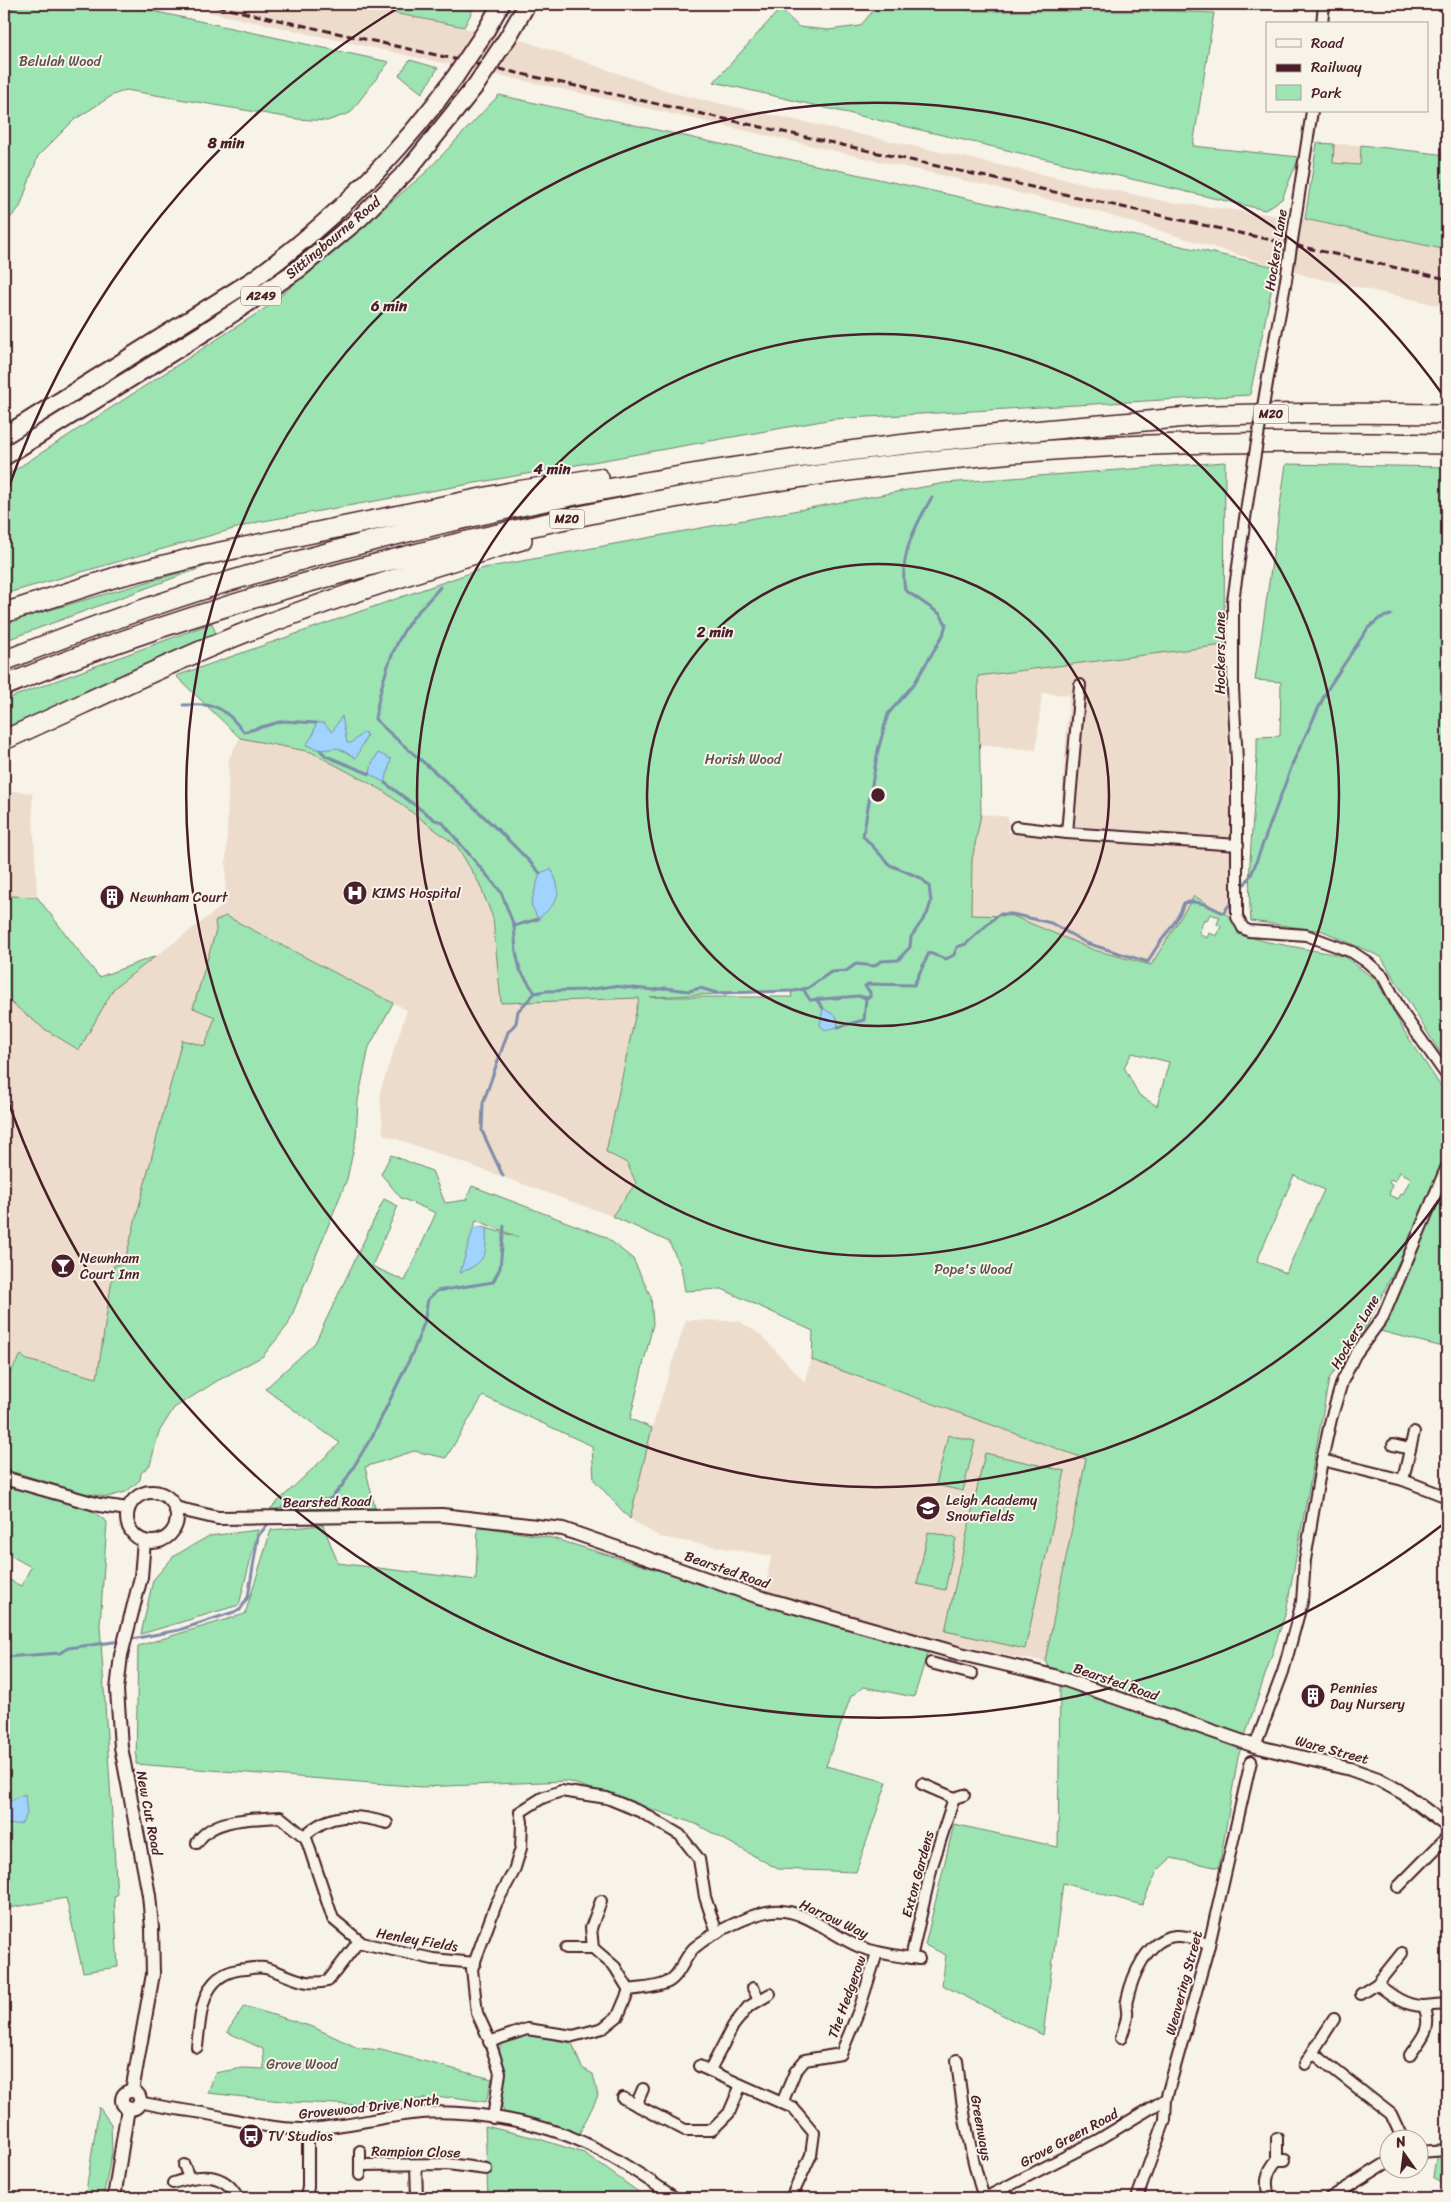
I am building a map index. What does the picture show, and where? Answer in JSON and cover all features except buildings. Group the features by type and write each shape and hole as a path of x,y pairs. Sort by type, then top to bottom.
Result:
{"highway":[{"name":"Sittingbourne Road","path":"4,436 238,289 282,258 333,215 383,166 455,77 501,4"},
{"name":"Sittingbourne Road","path":"4,456 240,310 313,258 360,218 409,169 476,85 508,37 527,4"},
{"name":"M20","path":"4,661 153,606 342,550 461,519 685,474 824,453 1204,416 1347,413 1447,414"},
{"name":"M20","path":"4,686 136,635 263,595 421,552 595,513 672,498 812,475 1006,454 1205,444 1347,442 1447,444"},
{"name":"M20","path":"4,613 124,575 257,544 511,492 626,475 685,474"},
{"name":"M20","path":"4,740 166,666 272,622 416,572 534,537 595,513"}],"street":[{"path":"1322,22 1324,4"},
{"name":"Hockers Lane","path":"1312,112 1286,280 1250,484 1233,601 1232,689 1237,761 1237,917 1243,928 1265,932 1306,935 1352,952 1367,962 1383,976 1401,1011 1447,1076"},
{"path":"1067,833 1080,684"},
{"path":"1016,827 1067,833 1238,844"},
{"name":"Hockers Lane","path":"1255,1746 1283,1672 1302,1602 1305,1560 1322,1460 1342,1382 1355,1355 1382,1317 1447,1166"},
{"path":"1403,1480 1414,1432"},
{"path":"1393,1445 1410,1449"},
{"path":"1322,1460 1403,1480 1447,1497"},
{"path":"4,1478 99,1505 128,1509"},
{"path":"150,1492 165,1496 175,1508 176,1524 167,1537 160,1541 144,1541 130,1528 128,1509 136,1497 150,1492"},
{"name":"Bearsted Road","path":"175,1508 218,1518 442,1515 563,1529 750,1594 961,1654 1054,1676 1255,1746"},
{"name":"New Cut Road","path":"114,2198 134,2105 124,2105 122,2098 126,2093 132,2091 153,1974 149,1895 121,1747 117,1690 121,1655 141,1577 144,1541"},
{"path":"958,1670 961,1654"},
{"path":"932,1663 972,1674"},
{"name":"Ware Street","path":"1255,1746 1350,1769 1378,1779 1403,1793 1447,1826"},
{"name":"Weavering Street","path":"1137,2198 1165,2120 1166,2100 1209,1945 1245,1772 1251,1761"},
{"name":"Exton Gardens","path":"915,1958 932,1866 959,1796 922,1784"},
{"path":"493,2118 500,2073 477,2013 472,1969 496,1904 516,1864 521,1848 522,1822 520,1812 542,1798 561,1791 607,1798 641,1812 680,1835 699,1859 705,1897 717,1933"},
{"path":"197,1843 220,1825 247,1819 280,1817 304,1836 314,1827 330,1818 349,1816 387,1823"},
{"name":"Henley Fields","path":"304,1836 333,1920 359,1941 377,1948 433,1960 474,1963"},
{"path":"1398,1886 1447,1837"},
{"path":"489,2042 527,2028 573,2036 603,2028 618,2016 628,1990 614,1968 593,1948 591,1928 601,1901"},
{"name":"Harrow Way","path":"628,1990 667,1983 682,1967 693,1949 717,1933 772,1911 791,1912 858,1946 878,1953 915,1958"},
{"path":"1121,2038 1128,2014 1125,2007 1128,1992 1150,1949 1162,1940 1174,1936 1188,1936 1209,1945"},
{"path":"197,2048 202,2004 210,1985 230,1969 264,1968 314,1984 328,1982 359,1941"},
{"path":"566,1948 593,1948"},
{"name":"The Hedgerow","path":"782,2103 796,2072 805,2060 841,2054 859,2010 878,1953"},
{"path":"1361,1994 1377,1984 1402,1953"},
{"path":"1377,1984 1406,2004 1424,2006 1438,2003 1447,2005"},
{"path":"752,1988 759,2000"},
{"path":"710,2070 733,2026 748,2007 770,1994"},
{"path":"1410,2055 1429,2023 1424,2006"},
{"path":"1305,2064 1334,2018"},
{"path":"1313,2054 1391,2114 1398,2130"},
{"name":"Greenways","path":"957,2060 964,2122 972,2161 984,2198"},
{"path":"699,2066 793,2108 814,2133 811,2155 791,2198"},
{"path":"623,2098 685,2130 712,2130 729,2113 741,2085"},
{"path":"636,2105 643,2089"},
{"name":"Grove Green Road","path":"984,2198 1098,2140 1166,2100"},
{"name":"Grovewood Drive North","path":"134,2105 256,2124 308,2128 420,2113 465,2114 493,2118 542,2128 590,2145 635,2170 675,2198"},
{"path":"306,2198 308,2187 308,2128"},
{"path":"1269,2198 1266,2183 1269,2170 1281,2160 1277,2138"},
{"path":"1428,2151 1447,2150"},
{"name":"Rampion Close","path":"360,2152 360,2170 448,2164 472,2171 486,2169"},
{"path":"184,2165 189,2178"},
{"path":"416,2165 417,2198"},
{"path":"1331,2198 1378,2168"},
{"path":"174,2183 189,2178 221,2179 230,2185 238,2198"}],"shaded area":[{"path":"172,4 348,4 522,40 677,94 1163,201 1305,219 1447,250 1447,307 1307,276 1089,209 580,93"},
{"path":"1334,144 1361,145 1360,165 1332,163"},
{"path":"1224,645 1231,838 1060,825 1069,695 1042,693 1036,750 979,745 978,676"},
{"path":"240,738 311,752 382,790 457,846 479,883 493,918 501,1003 639,998 606,1152 627,1163 636,1183 612,1216 383,1134 380,1092 407,1010 226,916 215,921 216,1017 205,1047 182,1041 124,1264 114,1265 97,1378 27,1360 22,1355 4,1376 4,997 43,1028 79,1050 114,988 225,904 229,758"},
{"path":"13,791 32,793 37,897 12,896 4,899 4,800"},
{"path":"981,814 1008,817 1008,832 1231,849 1234,919 1194,896 1151,965 971,916 972,860"},
{"name":"Leigh Academy Snowfields","path":"686,1320 739,1321 761,1335 806,1384 806,1375 812,1360 1086,1459 1045,1661 1013,1657 927,1638 765,1591 771,1556 660,1537 630,1519 652,1428"}],"green space":[{"name":"Belulah Wood","path":"30,4 120,4 389,62 350,113 327,121 297,119 126,90 113,95 74,120 38,156 20,207 4,225 4,10"},
{"path":"348,4 476,4 464,27"},
{"path":"879,4 929,4 973,11 1169,11 1214,13 1193,146 1299,157 1282,199 1265,210 714,82 780,9 799,27 828,30 860,26"},
{"path":"410,60 438,68 422,93 399,75"},
{"path":"499,95 1276,267 1250,395 833,419 258,522 4,594 4,477 267,307 424,174"},
{"path":"1317,143 1334,144 1333,163 1360,165 1361,145 1447,155 1447,250 1305,219"},
{"path":"1225,462 1224,645 978,676 981,814 972,860 971,915 1013,916 1094,950 1151,965 1194,896 1234,919 1238,934 1268,942 1344,956 1377,981 1404,1031 1444,1091 1447,1108 1447,1153 1417,1226 1367,1325 1329,1379 1286,1612 1238,1757 1219,1868 1171,1858 1157,1871 1142,1905 1063,1883 1043,2035 942,1985 946,1955 925,1945 954,1824 1058,1847 1060,1687 1045,1661 1086,1459 812,1360 813,1331 722,1289 685,1291 681,1267 669,1242 612,1216 636,1183 627,1163 606,1152 639,998 501,1003 493,918 479,883 457,846 382,790 311,752 240,738 176,676 484,568 945,483","holes":["1210,914 1220,917 1217,924 1221,926 1217,936 1209,933 1207,938 1199,934 1204,919 1207,920","791,991 792,997 650,997","1132,1053 1169,1062 1157,1106 1139,1095 1124,1067","1400,1172 1411,1178 1403,1194 1398,1199 1389,1195 1392,1185 1389,1183 1391,1179 1395,1181","1294,1175 1324,1190 1286,1273 1257,1261"]},
{"path":"1286,464 1447,467 1447,1064 1381,957 1323,931 1251,921 1250,875 1257,737 1280,736 1281,682 1255,680"},
{"path":"214,563 4,641 4,623"},
{"path":"212,623 216,634 4,729 4,700"},
{"path":"12,896 37,897 99,977 156,956 114,988 79,1050 43,1028 4,997 4,899"},
{"path":"226,916 393,1003 369,1047 358,1100 356,1138 347,1179 288,1325 263,1356 217,1381 174,1408 159,1432 150,1465 141,1473 140,1480 126,1492 107,1497 83,1493 4,1469 4,1382 21,1355 27,1360 97,1378 114,1265 124,1264 182,1040 205,1046 215,1017 193,1008 216,930 215,921"},
{"path":"391,1155 432,1171 445,1203 466,1200 472,1186 606,1237 633,1259 651,1297 653,1324 630,1419 652,1428 630,1519 594,1480 592,1446 483,1396 446,1458 414,1451 365,1467 375,1508 270,1509 340,1443 265,1389 315,1343 384,1199 398,1206 372,1266 405,1281 436,1213 401,1198 381,1174","holes":["476,1220 518,1237 486,1228 461,1273"]},
{"path":"1447,1180 1447,1348 1380,1331"},
{"path":"948,1435 975,1441 963,1491 936,1485"},
{"path":"985,1453 1065,1471 1025,1649 945,1631"},
{"path":"4,1485 91,1510 107,1522 100,1625 117,1895 114,1896 118,1967 83,1972 66,1898 4,1909 4,1577 21,1586 31,1567 4,1552"},
{"path":"323,1525 338,1563 476,1580 478,1526 552,1538 928,1652 914,1697 864,1687 851,1696 826,1766 887,1782 856,1872 778,1869 696,1824 567,1781 422,1787 136,1764 138,1646 245,1614 271,1530"},
{"path":"258,1530 239,1605 141,1634 153,1580 174,1556 209,1536"},
{"path":"928,1532 956,1538 945,1590 917,1584"},
{"name":"Grove Wood","path":"244,2006 313,2027 358,2048 381,2050 492,2079 486,2102 453,2097 359,2105 290,2102 208,2093 215,2073 242,2068 264,2069 263,2049 227,2032"},
{"path":"528,2035 572,2043 582,2068 593,2074 598,2096 579,2134 505,2113 502,2108 504,2081 499,2049 503,2043"},
{"path":"99,2107 111,2124 112,2152 103,2198 85,2198"},
{"path":"485,2126 536,2138 584,2153 647,2198 488,2198"},
{"path":"1437,2150 1447,2150 1447,2186 1433,2178"}],"water":[{"path":"342,716 347,743 351,743 364,732 367,735 356,758 338,748 320,750 306,745 313,735 316,723 324,723 332,732"},
{"path":"378,753 391,759 385,783 370,774 372,763"},
{"path":"551,869 557,885 557,897 550,908 538,919 531,904 540,873"},
{"path":"823,1008 837,1017 838,1027 825,1030 820,1025"},
{"path":"474,1226 486,1228 485,1251 480,1261 460,1273"},
{"path":"25,1794 27,1814 21,1824 4,1825 4,1804"}],"waterway":[{"path":"503,1176 482,1131 483,1103 508,1032 516,1023 518,1011 535,993 587,990 613,986 689,991 700,988 717,993 794,991 808,988 831,972 846,971 856,964 874,966 881,961 898,960 910,947 911,937 927,914 931,902 929,886 921,878 890,865 863,836 878,750 888,714 914,684 943,635 946,624 940,614 905,590 904,565 906,553 914,530 932,497"},
{"path":"440,587 411,620 398,642 383,681 375,719 475,809 540,873"},
{"path":"1245,884 1252,873 1294,760 1327,690 1368,628 1380,618 1391,615"},
{"path":"183,705 204,705 218,708 230,716 244,732 283,721 316,723"},
{"path":"320,750 326,756 370,774"},
{"path":"385,783 435,820 442,822 501,892 514,926 516,952 520,970 535,993"},
{"path":"838,1027 864,1020 866,998 870,997 870,992 865,986 868,984 914,985 929,953 946,959 954,955 957,947 966,944 999,914 1012,914 1051,923 1086,943 1148,962 1177,919 1184,903 1199,903 1223,913 1230,904"},
{"path":"514,926 538,919"},
{"path":"803,989 810,1000 859,996 866,998"},
{"path":"816,999 823,1008"},
{"path":"281,1509 283,1507 330,1499 342,1486 374,1433 413,1352 424,1323 428,1299 437,1291 493,1282 500,1268 504,1226"},
{"path":"127,1640 179,1630 240,1610 248,1597 258,1536 267,1525"},
{"path":"4,1657 60,1653 68,1648 121,1641"}],"railway":[{"path":"206,4 1447,279"}],"place":[{"name":"KIMS Hospital","path":"355,893"},
{"name":"Newnham Court","path":"112,897"},
{"name":"Newnham Court Inn","path":"63,1266"},
{"name":"Leigh Academy Snowfields","path":"928,1508"},
{"name":"Pennies Day Nursery","path":"1313,1696"},
{"name":"TV Studios","path":"251,2136"}],"park label":[{"name":"Horish Wood","path":"743,759"},
{"name":"Pope's Wood","path":"973,1269"}]}
